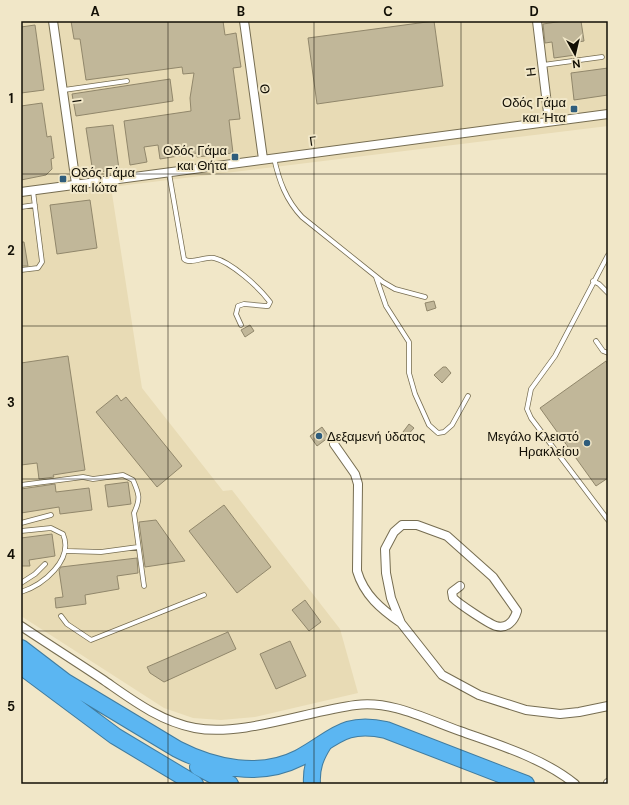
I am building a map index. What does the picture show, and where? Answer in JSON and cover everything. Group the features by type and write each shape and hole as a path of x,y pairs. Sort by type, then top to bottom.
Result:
{"highway":[{"path":"21,648 64,681 156,744 230,784"},
{"path":"21,666 115,736 195,784"},
{"path":"64,681 177,750 196,759 220,766 247,769 274,766 297,758 337,734 354,727 369,726 393,733 526,784"},
{"path":"312,784 311,773 314,759 324,743"}],"street":[{"name":"Ι","path":"53,21 64,90 76,184"},
{"name":"Θ","path":"244,21 263,160"},
{"name":"Η","path":"537,21 549,121"},
{"name":"Γ","path":"21,192 608,114"},
{"path":"334,444 355,474 358,484 358,571 360,582 380,608 401,623 442,675 479,695 526,710 560,714 608,706"},
{"path":"401,623 390,592 386,573 385,549 394,532 402,525 417,525 448,536 493,577 517,612 515,619 508,625 496,626 462,606 453,598 452,592 460,586"},
{"path":"21,626 139,704 163,718 180,724 197,728 231,729 355,705 382,706 411,713 508,749 552,769 575,784"}],"lane":[{"path":"543,65 602,58"},
{"path":"64,90 127,81"},
{"path":"274,158 282,189 298,214 376,277 395,289 425,297"},
{"path":"169,173 184,259 188,262 208,258 220,261 246,279 270,302 268,306 244,304 238,306 236,314 241,325"},
{"path":"21,270 38,268 42,262 32,191"},
{"path":"21,207 34,205"},
{"path":"608,255 593,281 555,356 531,389 527,408 531,418 608,520"},
{"path":"376,277 386,306 409,342 412,384 430,428 438,433 448,429 468,396"},
{"path":"593,281 608,294"},
{"path":"596,341 603,351 608,353"},
{"path":"21,485 83,477 93,479 123,475 133,480 139,494 139,503 134,513 144,586"},
{"path":"21,522 51,515"},
{"path":"21,531 51,528 64,534 66,551 61,562 43,581 34,588 21,592"},
{"path":"66,551 101,552 138,547"},
{"path":"21,583 35,574 45,564"},
{"path":"61,616 67,624 91,640 204,595"}],"shaded area":[{"path":"21,21 608,21 608,126 111,187 142,388 223,491 232,490 340,629 358,693 255,717 221,720 193,718 164,708 21,616"}],"building":[{"path":"71,21 223,21 225,35 236,33 241,67 233,68 240,119 229,120 233,153 197,157 197,153 160,159 158,145 144,147 147,162 130,165 124,121 191,111 190,98 194,73 183,74 182,67 86,80 80,39 74,39"},
{"path":"434,21 443,86 317,104 308,38"},
{"path":"563,21 581,21 584,41 573,43 575,55 554,58 552,42 545,43 543,24"},
{"path":"35,25 44,90 21,93 21,27"},
{"path":"608,68 608,95 574,100 571,73"},
{"path":"170,79 173,101 76,116 72,94"},
{"path":"42,103 47,137 51,136 54,158 51,159 52,169 46,175 21,180 21,106"},
{"path":"113,125 119,169 93,173 86,128"},
{"path":"90,200 97,248 57,254 50,205"},
{"path":"21,242 24,242 28,266 21,266"},
{"path":"434,301 436,308 427,311 425,303"},
{"path":"250,325 254,331 245,337 241,330"},
{"path":"68,356 85,470 53,475 54,477 39,479 37,463 21,465 21,363"},
{"name":"Μεγάλο Κλειστό Ηρακλείου","path":"606,361 608,365 608,478 596,486 540,408"},
{"path":"443,367 446,367 451,373 442,383 434,375"},
{"path":"117,395 121,401 126,397 182,466 157,487 96,412"},
{"path":"409,424 414,428 404,439 400,436"},
{"name":"Δεξαμενή ύδατος","path":"322,427 329,437 317,446 310,436"},
{"path":"128,482 131,504 108,507 105,485"},
{"path":"55,484 56,492 89,488 92,510 60,514 59,507 21,513 21,489"},
{"path":"224,505 271,567 237,593 189,531"},
{"path":"156,520 185,561 145,567 139,522"},
{"path":"52,534 55,556 29,560 30,566 21,566 21,538"},
{"path":"137,558 138,573 117,576 119,589 85,595 86,604 56,608 55,598 63,597 59,570 61,567"},
{"path":"305,600 321,622 309,631 292,610"},
{"path":"228,632 236,649 164,682 150,673 147,667"},
{"path":"290,641 306,676 276,689 260,654"}],"place":[{"name":"Οδός Γάμα και Ήτα","path":"574,109"},
{"name":"Οδός Γάμα και Θήτα","path":"235,157"},
{"name":"Οδός Γάμα και Ιώτα","path":"63,179"},
{"name":"Δεξαμενή ύδατος","path":"319,436"},
{"name":"Μεγάλο Κλειστό Ηρακλείου","path":"587,443"}]}
